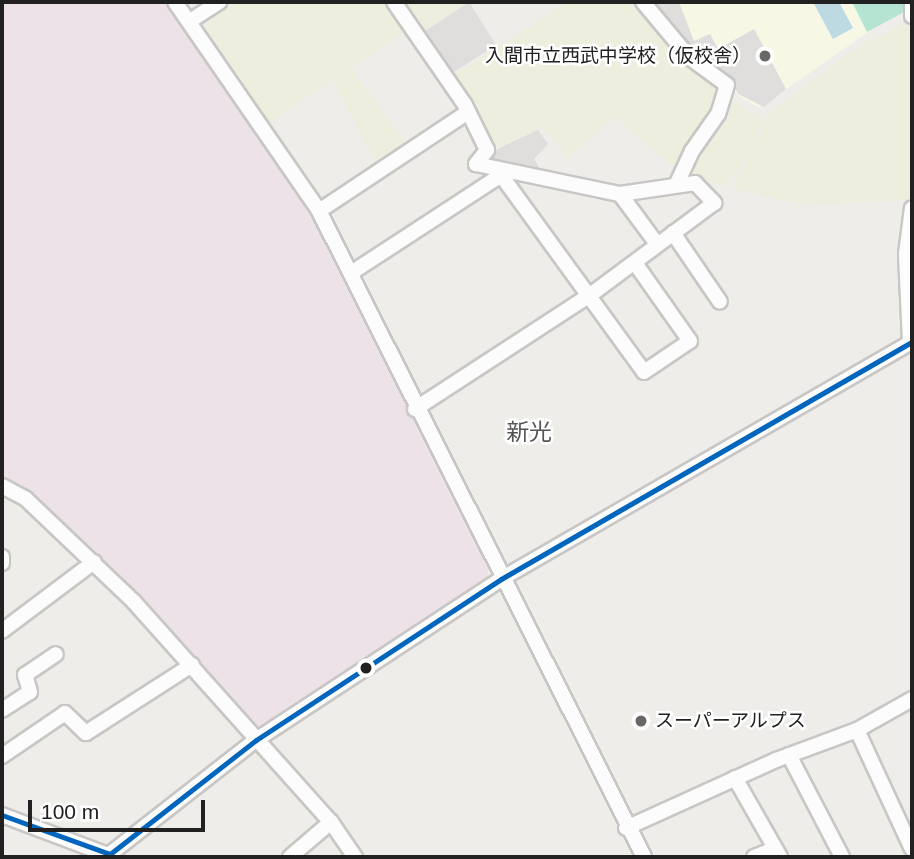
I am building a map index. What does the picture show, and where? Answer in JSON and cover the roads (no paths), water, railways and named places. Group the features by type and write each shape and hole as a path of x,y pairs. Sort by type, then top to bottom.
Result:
{"street":[{"path":"175,2 318,211 351,273 415,409 643,857"},
{"path":"190,21 219,2"},
{"path":"394,2 465,105 465,114 487,150 476,164 503,173 620,194 695,183 714,203 590,295 415,409"},
{"path":"643,2 689,57 726,85 718,114 692,151 676,186"},
{"path":"912,2 912,16"},
{"path":"318,211 465,114"},
{"path":"351,273 503,173"},
{"path":"503,173 644,372 690,341 635,262"},
{"path":"620,194 657,244"},
{"path":"4,819 110,856 256,740 501,579 911,343 906,254 912,208"},
{"path":"673,233 720,302"},
{"path":"2,486 26,499 94,562 192,665 331,822 355,857"},
{"path":"2,557 2,563"},
{"path":"2,631 94,562"},
{"path":"2,710 30,692 25,674 56,654"},
{"path":"2,737 5,754 65,713 86,733 192,665"},
{"path":"626,828 789,755 857,730 912,699"},
{"path":"857,730 912,851 904,857"},
{"path":"789,755 842,857"},
{"path":"735,778 777,853 754,857"},
{"path":"290,857 331,822"}],"water":[{"path":"813,2 839,2 853,28 833,39"}],"place":[{"name":"入間市立西武中学校（仮校舎）","path":"765,56"},
{"name":"スーパーアルプス","path":"641,721"}],"district":[{"name":"新光","path":"529,432"}]}
